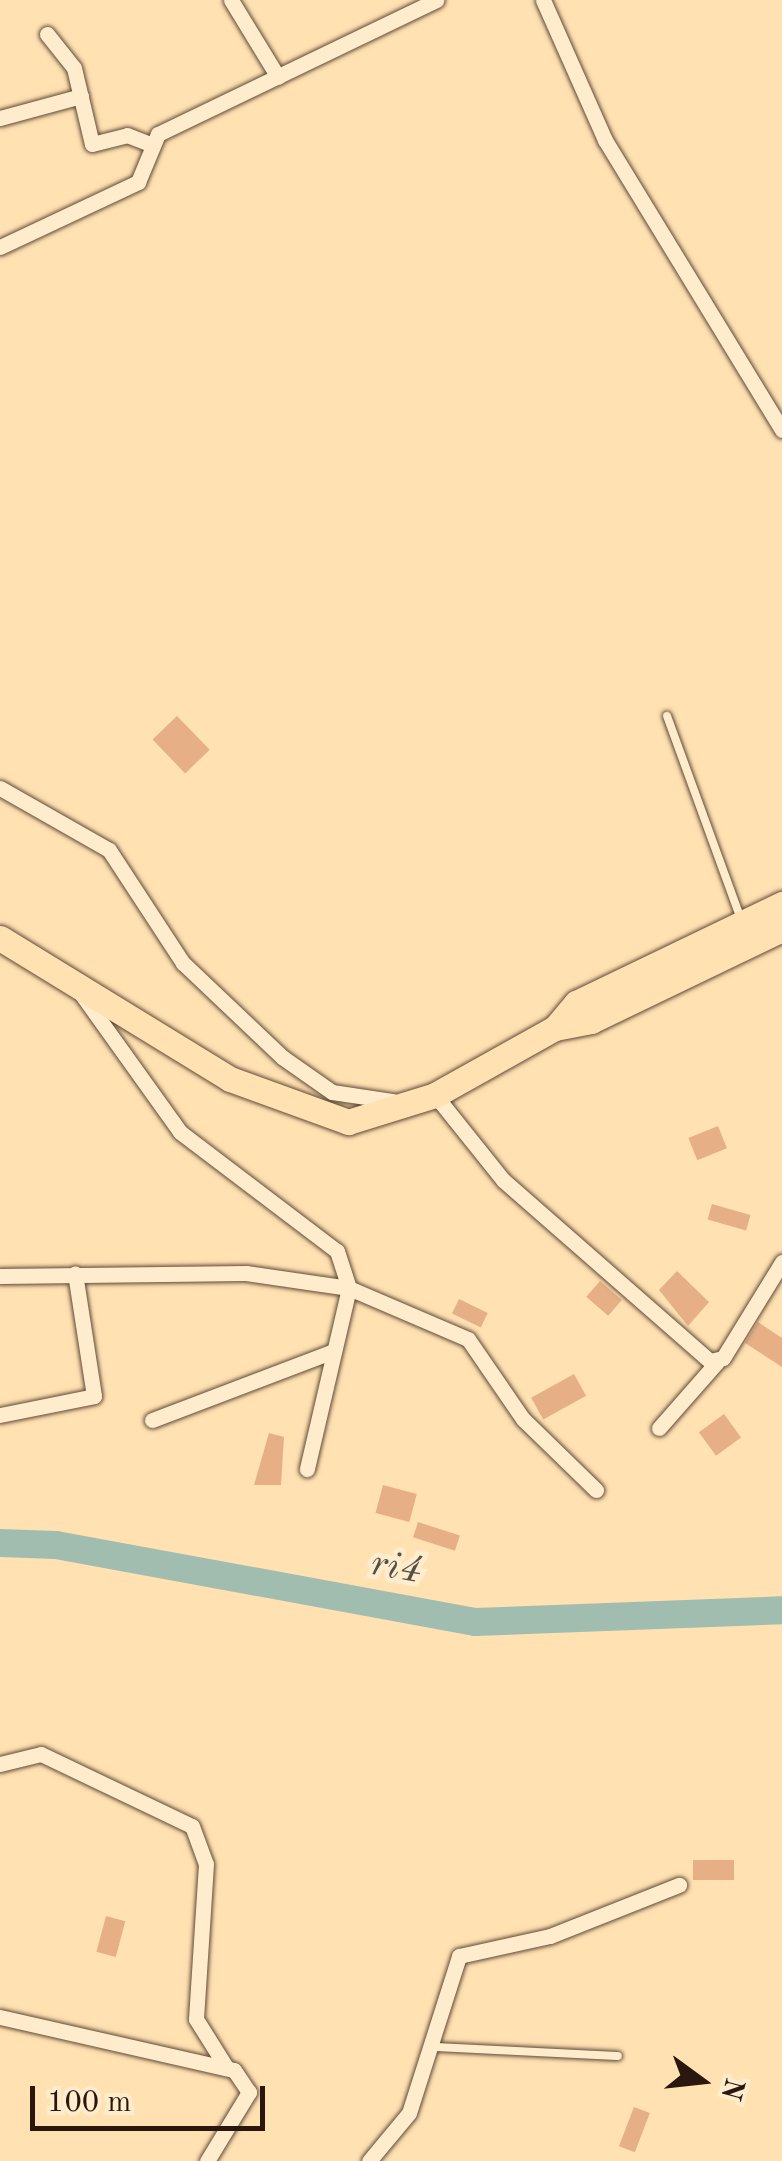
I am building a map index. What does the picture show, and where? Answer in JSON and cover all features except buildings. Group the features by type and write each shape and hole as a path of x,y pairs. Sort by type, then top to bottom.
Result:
{"main road":[{"path":"556,1028 576,1003 782,904"},
{"path":"0,938 68,972 196,1059 294,1109 348,1122 426,1099 556,1028 591,1021 782,930"}],"street":[{"path":"232,0 278,77"},
{"path":"48,34 81,96 92,144 127,135 148,143 436,0"},
{"path":"543,0 606,140 782,430"},
{"path":"0,118 81,96"},
{"path":"0,248 138,182 148,143"},
{"path":"0,788 109,850 183,963 282,1057 347,1097 426,1099 503,1180 717,1362"},
{"path":"68,972 104,1037 180,1132 337,1251 349,1288 331,1352 307,1469"},
{"path":"659,1428 717,1362 782,1262"},
{"path":"0,1415 94,1396 75,1273"},
{"path":"0,1276 246,1273 349,1288 477,1346 524,1419 596,1490"},
{"path":"152,1420 331,1352"},
{"path":"0,1764 41,1754 192,1826 206,1864 196,2020 226,2067 249,2092 207,2161"},
{"path":"369,2161 410,2113 464,1952 550,1936 679,1885"},
{"path":"0,2018 226,2067"}],"lane":[{"path":"667,716 742,923"},
{"path":"435,2047 618,2056"}],"waterway":[{"name":"ri4","path":"0,1543 56,1545 475,1622 782,1610"}]}
